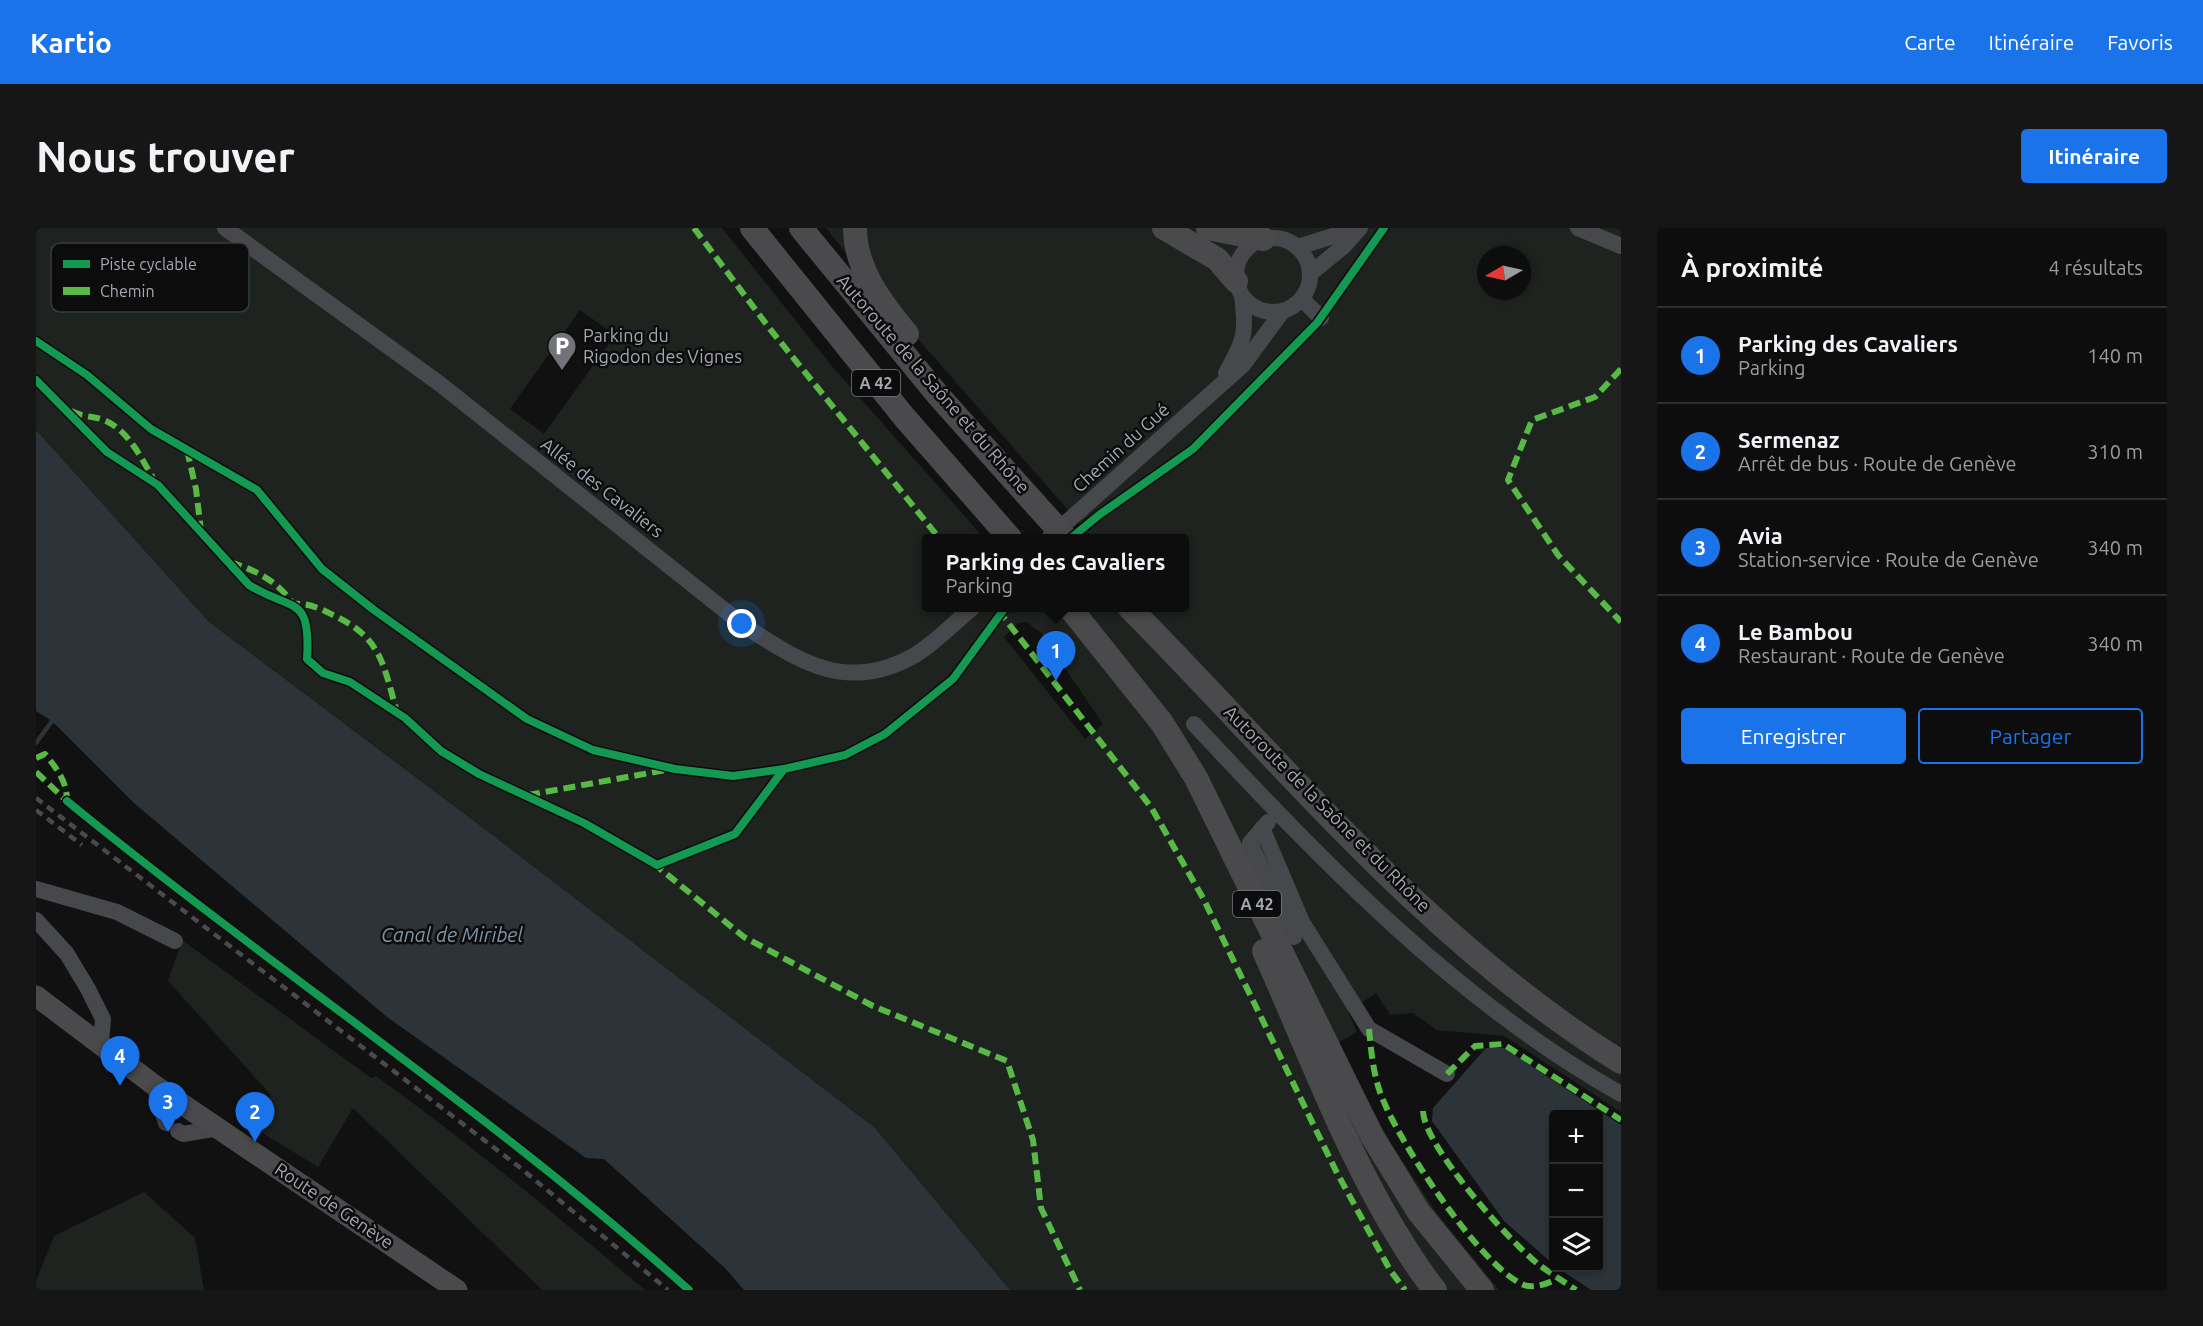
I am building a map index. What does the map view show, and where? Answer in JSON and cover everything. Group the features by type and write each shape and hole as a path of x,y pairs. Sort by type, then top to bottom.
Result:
{"highway":[{"name":"A 42","path":"752,228 905,418 1007,534"},
{"name":"Autoroute de la Saône et du Rhône","path":"801,228 937,394 1062,534"},
{"path":"855,228 856,250 863,271 897,322 928,359 937,394"},
{"path":"1164,228 1217,259 1239,289"},
{"path":"1208,228 1263,239"},
{"name":"A 42","path":"1073,612 1130,680 1162,723 1196,778 1372,1136 1418,1211 1482,1290"},
{"name":"Autoroute de la Saône et du Rhône","path":"1134,612 1392,880 1487,962 1577,1034 1621,1062"},
{"path":"1130,680 1192,797 1367,1184 1434,1290"},
{"path":"1487,962 1621,1047"}],"main road":[{"name":"Route de Genève","path":"36,996 100,1042 154,1085 457,1290"}],"street":[{"name":"Allée des Cavaliers","path":"225,228 246,243"},
{"path":"1298,247 1333,236 1346,228"},
{"path":"1311,273 1344,246 1360,228"},
{"path":"1578,228 1621,246"},
{"path":"1263,239 1285,240 1298,247 1307,260 1311,273 1308,290 1302,299 1282,312 1259,310 1239,289 1236,271 1241,255 1248,247 1263,239"},
{"name":"Allée des Cavaliers","path":"249,245 440,384 742,624 786,654 822,670 848,674 873,671 916,654 967,612"},
{"name":"Chemin du Gué","path":"1218,387 1244,342 1245,319 1239,289"},
{"path":"1302,299 1321,318"},
{"name":"Chemin du Gué","path":"1053,534 1244,365 1282,312"},
{"path":"1194,724 1320,857 1388,920 1534,1039 1621,1094"},
{"path":"1277,813 1250,843 1294,937"},
{"path":"1262,828 1302,922 1369,1029 1447,1074"},
{"path":"36,890 117,912 174,941"},
{"path":"36,920 67,954 88,989 103,1018 100,1042"},
{"path":"154,1085 172,1127 183,1134 219,1128"}],"shaded area":[{"path":"36,228 722,228 831,365 980,534 922,534 922,612 1189,612 1189,534 1089,534 889,306 826,228 1621,228 1621,1112 1504,1036 1437,1030 1413,1013 1390,1015 1376,993 1348,1012 1357,1032 1337,1043 1390,1142 1436,1212 1499,1290 1010,1290 875,1128 478,824 209,622 36,430","holes":["580,310 615,335 544,434 510,409","1027,622 1041,633 1103,724 1085,739 1004,637 1018,623"]},
{"path":"182,940 371,1078 376,1076 411,1101 512,1180 645,1290 542,1290 353,1108 318,1167 256,1129 271,1095 168,981"},
{"path":"144,1192 195,1238 204,1290 36,1290 36,1281 54,1236"}],"water":[{"name":"Canal de Miribel","path":"36,430 209,622 478,824 875,1128 1010,1290 744,1290 725,1268 604,1159 586,1158 387,1017 134,803 52,721 36,711"},
{"path":"1486,1048 1504,1048 1598,1110 1549,1110 1549,1260 1504,1221 1432,1121 1433,1108"},
{"path":"1603,1113 1621,1125 1621,1290 1591,1290 1564,1272 1603,1272"}],"waterway":[{"path":"36,743 52,721"}],"railway":[{"path":"36,798 518,1166 668,1290"},
{"path":"36,810 82,845"}],"marked path":[{"path":"694,228 770,329 936,534"},
{"path":"1621,369 1595,397 1532,420 1508,480 1558,555 1621,622"},
{"path":"71,411 104,420 120,430 133,444 153,478"},
{"path":"187,450 196,489 201,531"},
{"path":"230,562 265,577 293,604 318,608 362,633 371,643 384,666 397,712"},
{"path":"1000,612 1151,807 1203,898 1336,1171 1390,1270 1405,1290"},
{"path":"36,758 45,754 54,765 63,781 67,801"},
{"path":"528,795 666,770"},
{"path":"36,772 71,805"},
{"path":"653,863 744,937 873,1006 1007,1061 1033,1140 1041,1208 1080,1290"},
{"path":"1369,1029 1376,1077 1389,1113 1421,1168 1463,1228 1506,1274 1524,1285 1537,1286 1559,1278"},
{"path":"1447,1074 1475,1046 1503,1044 1621,1120"},
{"path":"1423,1111 1427,1127 1437,1146 1452,1169 1489,1215 1538,1264 1576,1290"}],"cycle path":[{"path":"1076,534 1193,449 1317,323 1384,228"},
{"path":"36,341 87,375 151,429 257,490 322,569 374,610 527,719 593,750 675,769 733,776 784,769"},
{"path":"36,380 107,452 158,485 249,585 288,603 302,614 306,624 307,659 323,673 350,682 405,718 441,751 479,774 584,823 657,865 735,834 784,769 845,755 885,734 953,679 1002,612"},
{"path":"67,801 144,863 537,1163 689,1290"}],"place":[{"name":"Parking du Rigodon des Vignes","path":"562,372"},
{"name":"Parking des Cavaliers","path":"1056,681"},
{"name":"Le Bambou","path":"120,1086"},
{"name":"Avia","path":"168,1132"},
{"name":"Sermenaz","path":"255,1142"}]}
